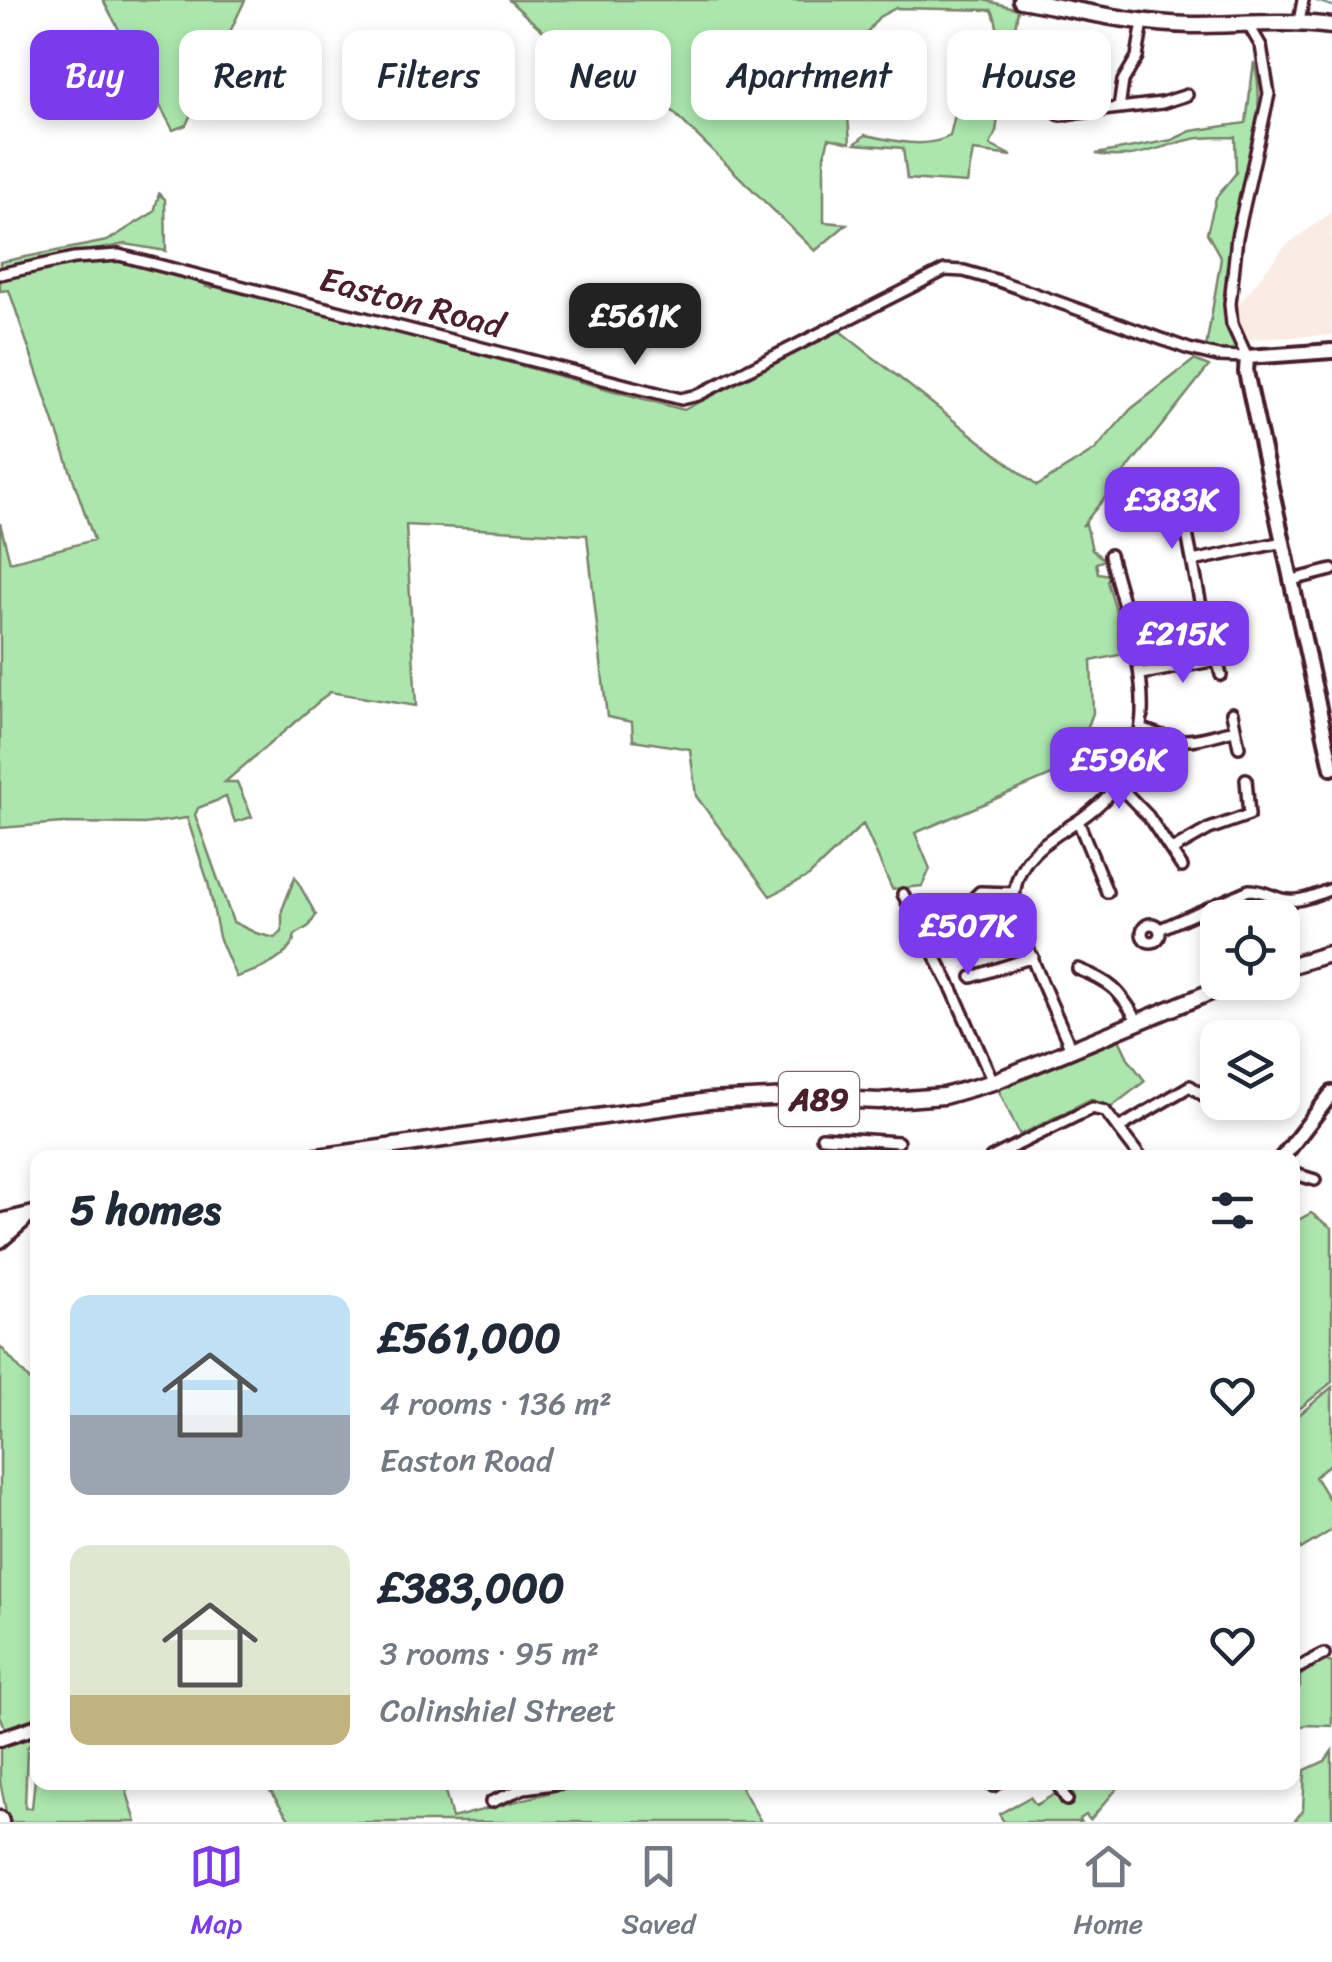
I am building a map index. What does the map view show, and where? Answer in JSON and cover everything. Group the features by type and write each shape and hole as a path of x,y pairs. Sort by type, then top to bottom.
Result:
{"main road":[{"path":"1022,0 1143,22 1298,22 1332,26"},
{"path":"1300,963 1332,954"},
{"name":"A89","path":"366,1150 709,1100 944,1096 993,1082 1200,996"},
{"path":"0,1222 30,1214"},
{"path":"0,1240 30,1216"}],"street":[{"path":"1288,0 1302,2 1298,22"},
{"path":"1119,108 1124,81 1137,57 1143,22"},
{"path":"1248,22 1261,46 1269,94 1237,237 1230,304 1232,324 1247,357 1247,385 1332,764"},
{"path":"1111,109 1187,96"},
{"name":"Easton Road","path":"0,274 74,258 120,255 682,400 946,270 999,281 1189,349 1247,357"},
{"path":"1247,357 1332,351"},
{"path":"1178,486 1202,611"},
{"path":"1193,562 1283,542"},
{"path":"1070,1048 1014,893 1022,864 1045,841 1078,821 1118,785 1142,729 1142,674 1110,556"},
{"path":"1292,580 1332,570"},
{"path":"1213,643 1221,675"},
{"path":"1142,674 1217,660"},
{"path":"1232,713 1239,748"},
{"path":"1142,729 1172,741 1189,742 1234,730"},
{"path":"1172,850 1209,829 1249,814 1246,780"},
{"path":"1118,785 1172,850 1182,868"},
{"path":"1078,821 1107,892"},
{"path":"1160,929 1249,890 1299,900 1332,888"},
{"path":"950,912 980,892 1014,893"},
{"path":"902,894 953,991 993,1082"},
{"path":"972,977 1034,957"},
{"path":"1078,969 1107,980 1137,1020"},
{"path":"1118,1128 1190,1086 1200,1091"},
{"path":"1288,1150 1332,1093"},
{"path":"1008,1150 1092,1108 1105,1111 1134,1150"},
{"path":"822,1136 898,1142"},
{"path":"1300,1175 1315,1180"},
{"path":"1300,1668 1324,1654"},
{"path":"4,1738 30,1729"},
{"path":"491,1802 519,1790"},
{"path":"1061,1790 1067,1800"}],"shaded area":[{"path":"1332,212 1332,335 1249,339 1240,327 1236,308 1286,245"}],"green space":[{"path":"103,0 245,0 231,30 179,30 179,120 188,120 173,130 159,104 159,30 119,30"},
{"path":"509,0 984,0 1018,9 1015,30 997,30 992,10 896,8 879,17 869,30 691,30 691,120 848,120 850,143 829,138 824,156 824,222 847,224 815,251 671,110 671,30 543,30"},
{"path":"1254,62 1259,96 1256,132 1226,287 1228,322 1240,353 1206,348 1221,258 1207,233 1216,198 1236,173 1235,137 1198,138 1133,155 1096,154 1172,140 1191,131 1246,123"},
{"path":"954,120 998,120 990,145 1012,156 973,151 967,183 907,179 903,148 855,144 865,135 919,143 950,136"},
{"path":"159,194 165,199 166,251 125,244 0,270 0,262 107,241 154,212"},
{"path":"103,258 130,260 205,280 206,287 217,283 684,410 836,328 1037,486 1095,450 1131,409 1194,360 1209,366 1082,526 1086,524 1092,550 1105,560 1096,563 1098,573 1110,575 1107,581 1128,653 1091,661 1093,713 1073,766 915,833 930,869 922,886 892,889 863,824 809,876 770,896 696,796 690,749 633,740 632,722 607,717 587,535 406,525 416,706 330,692 225,782 237,782 252,817 235,822 226,797 198,808 195,815 233,922 275,938 282,932 282,910 295,877 316,915 309,926 295,935 281,957 236,977 219,937 208,882 187,818 144,824 63,823 0,828 0,523 10,562 94,540 9,290 0,291 0,280"},
{"path":"1118,1037 1145,1081 1110,1108 1091,1099 1020,1135 998,1089"},
{"path":"1311,1213 1332,1228 1332,1382 1300,1408 1300,1219"},
{"path":"0,1346 30,1381 30,1721 5,1728 0,1715"},
{"path":"1332,1387 1332,1462 1315,1477 1332,1504 1332,1530 1301,1549 1300,1548 1300,1414"},
{"path":"1322,1659 1332,1663 1332,1726 1300,1727 1300,1676"},
{"path":"30,1735 25,1808 32,1808 34,1790 126,1790 136,1822 8,1822 0,1781 0,1746"},
{"path":"1332,1751 1332,1819 1294,1822 1303,1810 1305,1770 1325,1761"},
{"path":"270,1790 446,1790 452,1818 559,1790 743,1790 761,1822 291,1822"},
{"path":"1071,1790 1116,1790 1090,1820 1086,1815 1081,1822 1004,1822 999,1814 1030,1797 1036,1805 1055,1794 1064,1803 1074,1796"}],"waterway":[{"path":"1314,0 1332,6"}]}
